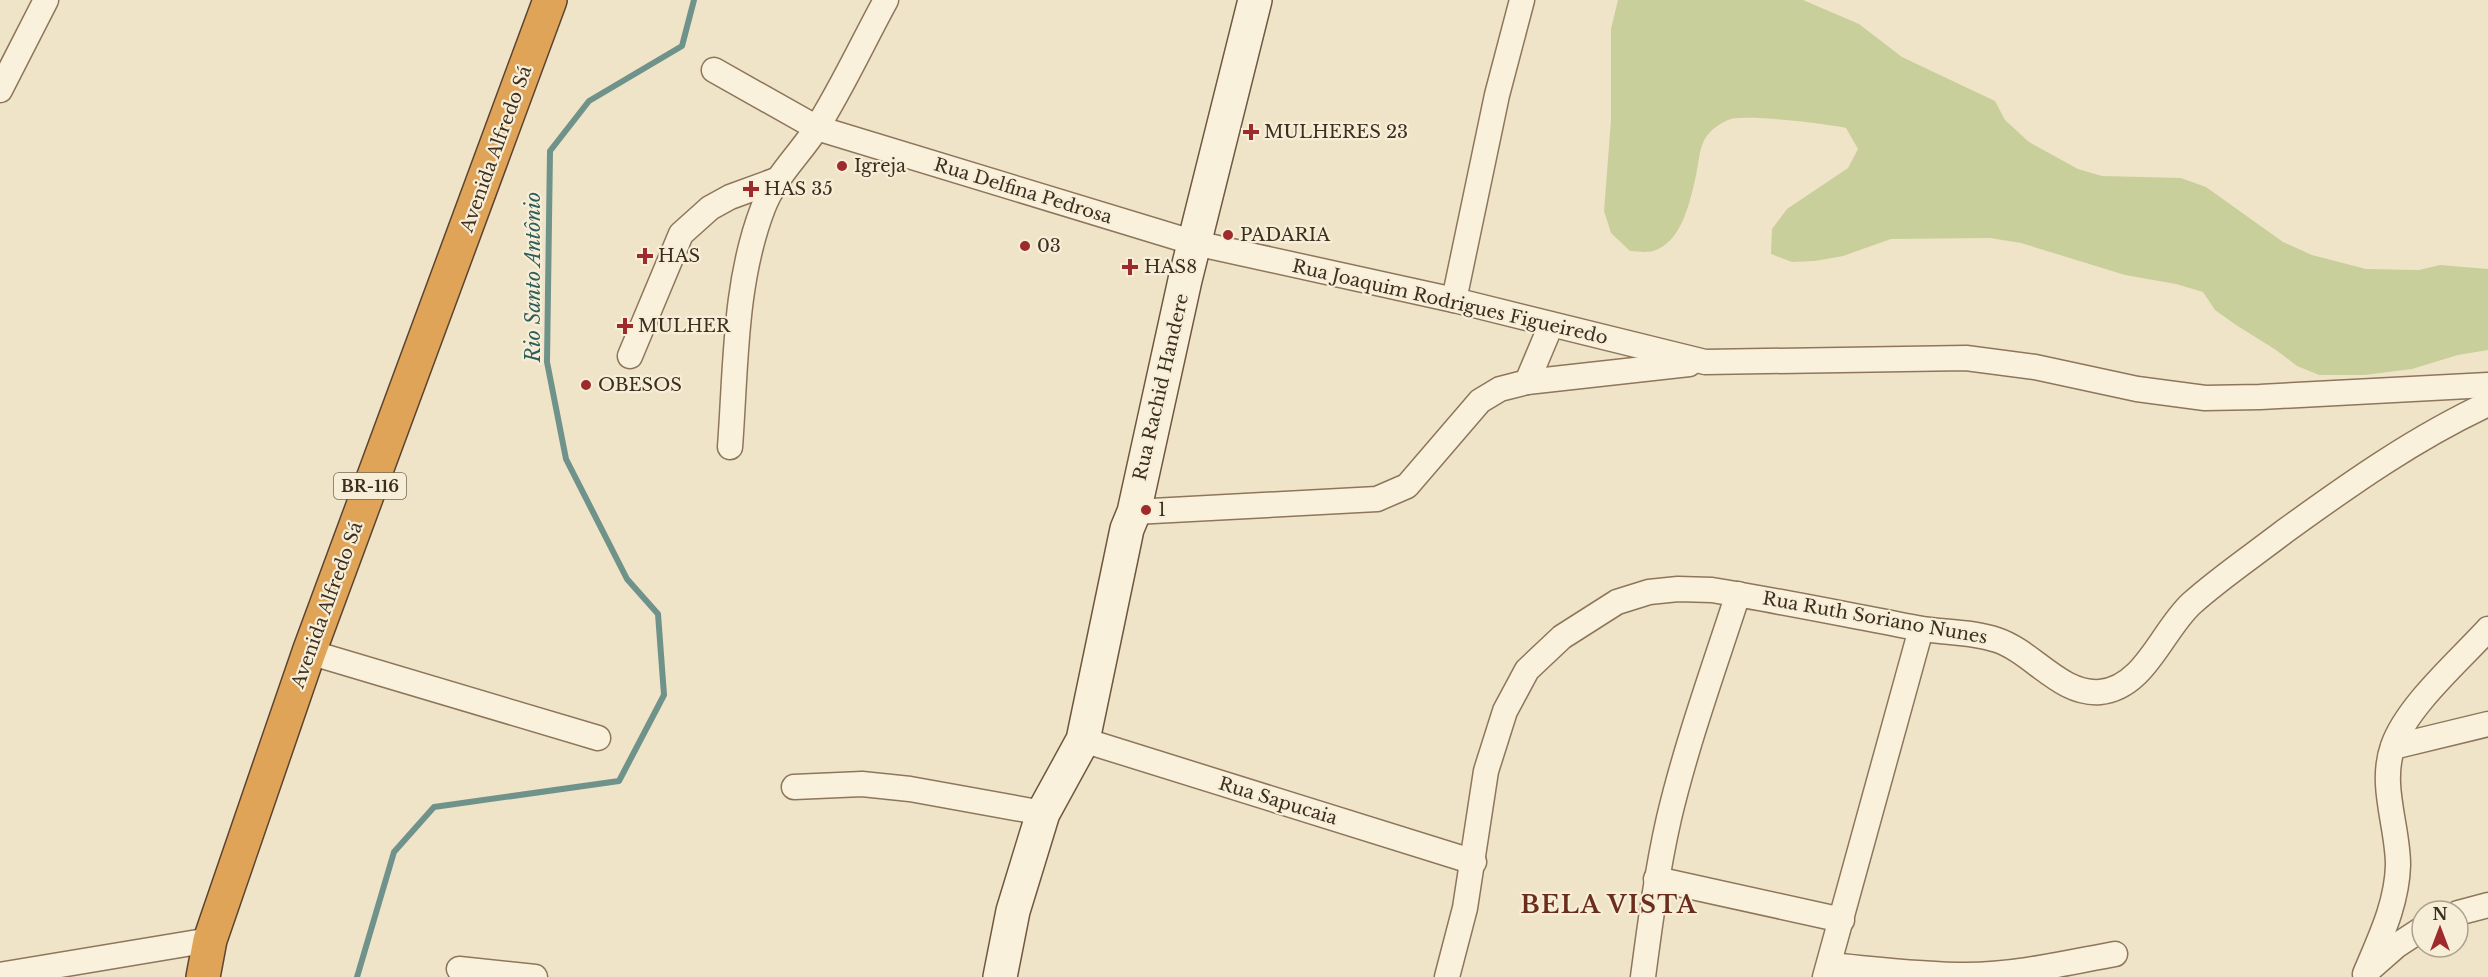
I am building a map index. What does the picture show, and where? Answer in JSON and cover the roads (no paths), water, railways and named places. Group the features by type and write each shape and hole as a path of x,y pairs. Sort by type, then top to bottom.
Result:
{"highway":[{"name":"Avenida Alfredo Sá","path":"203,977 210,940 309,652 550,0"}],"street":[{"path":"0,90 46,0"},
{"path":"730,447 741,294 748,258 763,207 779,179 816,128 886,0"},
{"name":"Rua Rachid Handere","path":"1000,977 1013,911 1043,813 1083,740 1127,529 1134,512 1253,0"},
{"path":"1454,300 1497,95 1522,0"},
{"name":"Rua Delfina Pedrosa","path":"714,70 816,128 1195,243"},
{"path":"630,356 681,234 710,208 730,197 779,179"},
{"name":"Rua Joaquim Rodrigues Figueiredo","path":"1195,243 1454,300 1705,362"},
{"path":"1527,382 1551,325"},
{"name":"Rua Joaquim Rodrigues Figueiredo","path":"1134,512 1377,500 1407,486 1480,401 1500,389 1527,382 1705,362 1966,358 2035,367 2137,388 2205,398 2260,398 2488,385"},
{"name":"Rua Ruth Soriano Nunes","path":"1447,977 1474,862 1486,771 1505,711 1527,670 1562,637 1617,602 1649,592 1678,589 1712,590 1921,629 1977,635 1999,640 2024,654 2064,683 2082,691 2101,692 2125,684 2142,669 2167,632 2190,605 2217,581 2393,455 2457,418 2488,404"},
{"path":"1643,977 1656,879 1669,817 1689,744 1738,594"},
{"path":"1921,629 1827,971 1967,975 2010,972 2115,954"},
{"path":"2363,975 2386,923 2396,891 2398,862 2388,776 2393,747 2418,704 2488,629"},
{"path":"309,652 598,738"},
{"path":"2393,747 2488,723"},
{"name":"Rua Sapucaia","path":"1083,740 1474,862"},
{"path":"794,787 862,784 910,789 1043,813"},
{"path":"1656,879 1842,920"},
{"path":"2470,910 2488,905"},
{"path":"2363,975 2410,937"},
{"path":"0,975 210,940"},
{"path":"459,969 535,977"}],"waterway":[{"name":"Rio Santo Antônio","path":"357,977 394,852 434,807 619,781 664,695 658,614 627,579 566,459 547,362 550,151 589,101 682,46 694,0"}],"place":[{"name":"MULHERES 23","path":"1251,132"},
{"name":"Igreja","path":"842,166"},
{"name":"HAS 35","path":"751,189"},
{"name":"PADARIA","path":"1228,235"},
{"name":"03","path":"1025,246"},
{"name":"HAS","path":"645,256"},
{"name":"HAS8","path":"1130,267"},
{"name":"MULHER","path":"625,326"},
{"name":"OBESOS","path":"586,385"},
{"name":"1","path":"1146,510"}],"district":[{"name":"BELA VISTA","path":"1609,905"}]}
